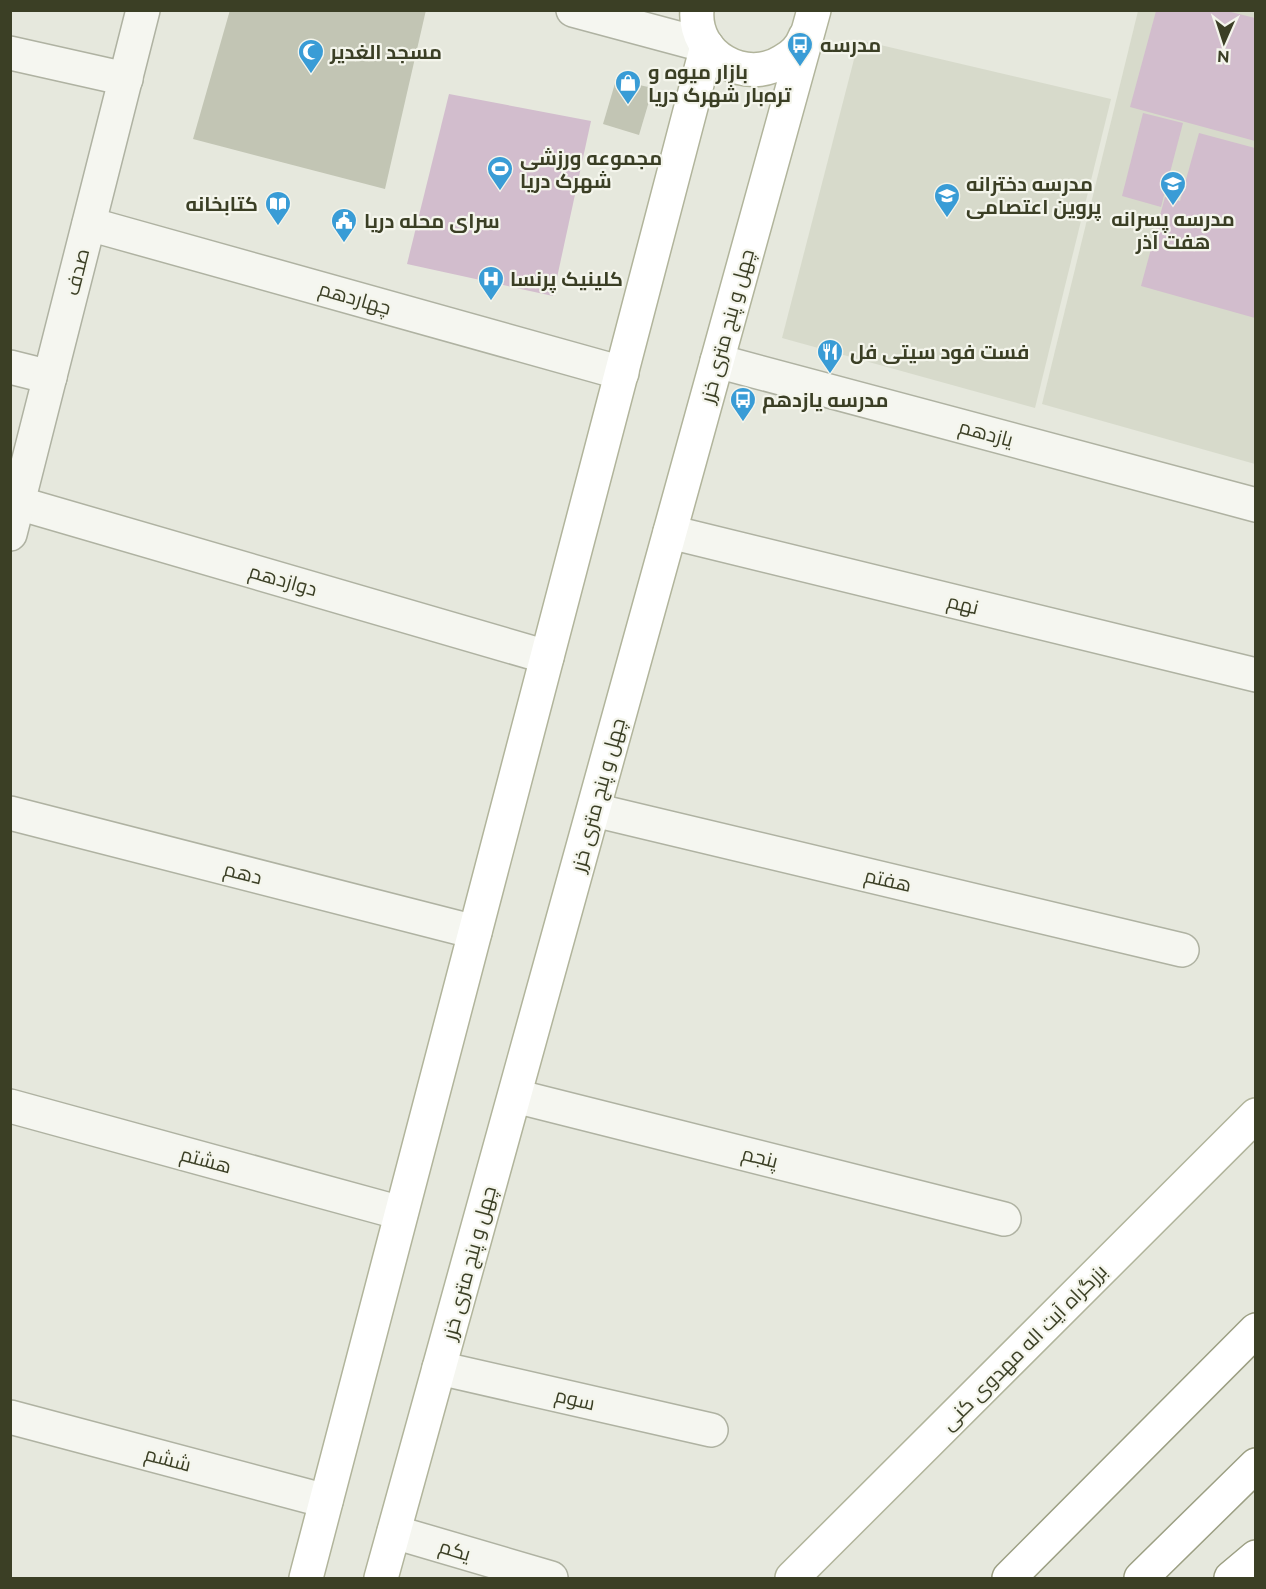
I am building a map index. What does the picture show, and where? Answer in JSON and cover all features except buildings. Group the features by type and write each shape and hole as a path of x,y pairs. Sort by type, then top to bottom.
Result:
{"main road":[{"path":"697,10 699,31 707,46 720,60 737,68 756,70 775,67 791,57 803,43 812,15"},
{"name":"چهل و پنج متری خزر","path":"381,1578 812,15"},
{"path":"306,1578 707,46"},
{"name":"بزرگراه آیت اله مهدوی کنی","path":"792,1578 1256,1115"},
{"path":"1009,1578 1256,1330"},
{"path":"1142,1578 1256,1466"},
{"path":"1230,1578 1256,1557"}],"street":[{"name":"صدف","path":"14,519 143,10"},
{"path":"573,10 707,46"},
{"path":"10,53 126,79"},
{"name":"چهاردهم","path":"89,224 622,373"},
{"name":"یازدهم","path":"717,361 1256,504"},
{"path":"10,367 50,377"},
{"name":"دوازدهم","path":"14,519 547,657"},
{"name":"نهم","path":"670,532 1256,675"},
{"name":"هفتم","path":"594,810 1182,950"},
{"name":"دهم","path":"10,813 475,932"},
{"name":"پنجم","path":"515,1096 1004,1219"},
{"name":"هشتم","path":"10,1106 401,1214"},
{"name":"سوم","path":"440,1368 711,1430"},
{"name":"ششم","path":"10,1418 326,1502"},
{"name":"یکم","path":"394,1532 551,1578"}],"shaded area":[{"name":"مدرسه پسرانه هفت آذر","path":"1138,11 1255,11 1255,464 1042,404"},
{"path":"1156,11 1227,11 1255,18 1255,141 1130,107"},
{"name":"مدرسه دخترانه پروین اعتصامی","path":"859,40 1111,99 1035,408 782,338"},
{"name":"مجموعه ورزشی شهرک دریا","path":"449,94 591,121 553,296 407,264"},
{"path":"1143,113 1183,123 1161,207 1122,196"},
{"path":"1199,133 1255,148 1255,318 1141,286 1165,197 1180,201"}],"place":[{"name":"مدرسه","path":"800,68"},
{"name":"مسجد الغدیر","path":"311,75"},
{"name":"بازار میوه و تره‌بار شهرک دریا","path":"628,106"},
{"name":"مجموعه ورزشی شهرک دریا","path":"500,192"},
{"name":"مدرسه پسرانه هفت آذر","path":"1173,207"},
{"name":"مدرسه دخترانه پروین اعتصامی","path":"947,219"},
{"name":"کتابخانه","path":"278,227"},
{"name":"سرای محله دریا","path":"344,244"},
{"name":"کلینیک پرنسا","path":"491,302"},
{"name":"فست فود سیتی فل","path":"830,375"},
{"name":"مدرسه یازدهم","path":"743,423"}]}
